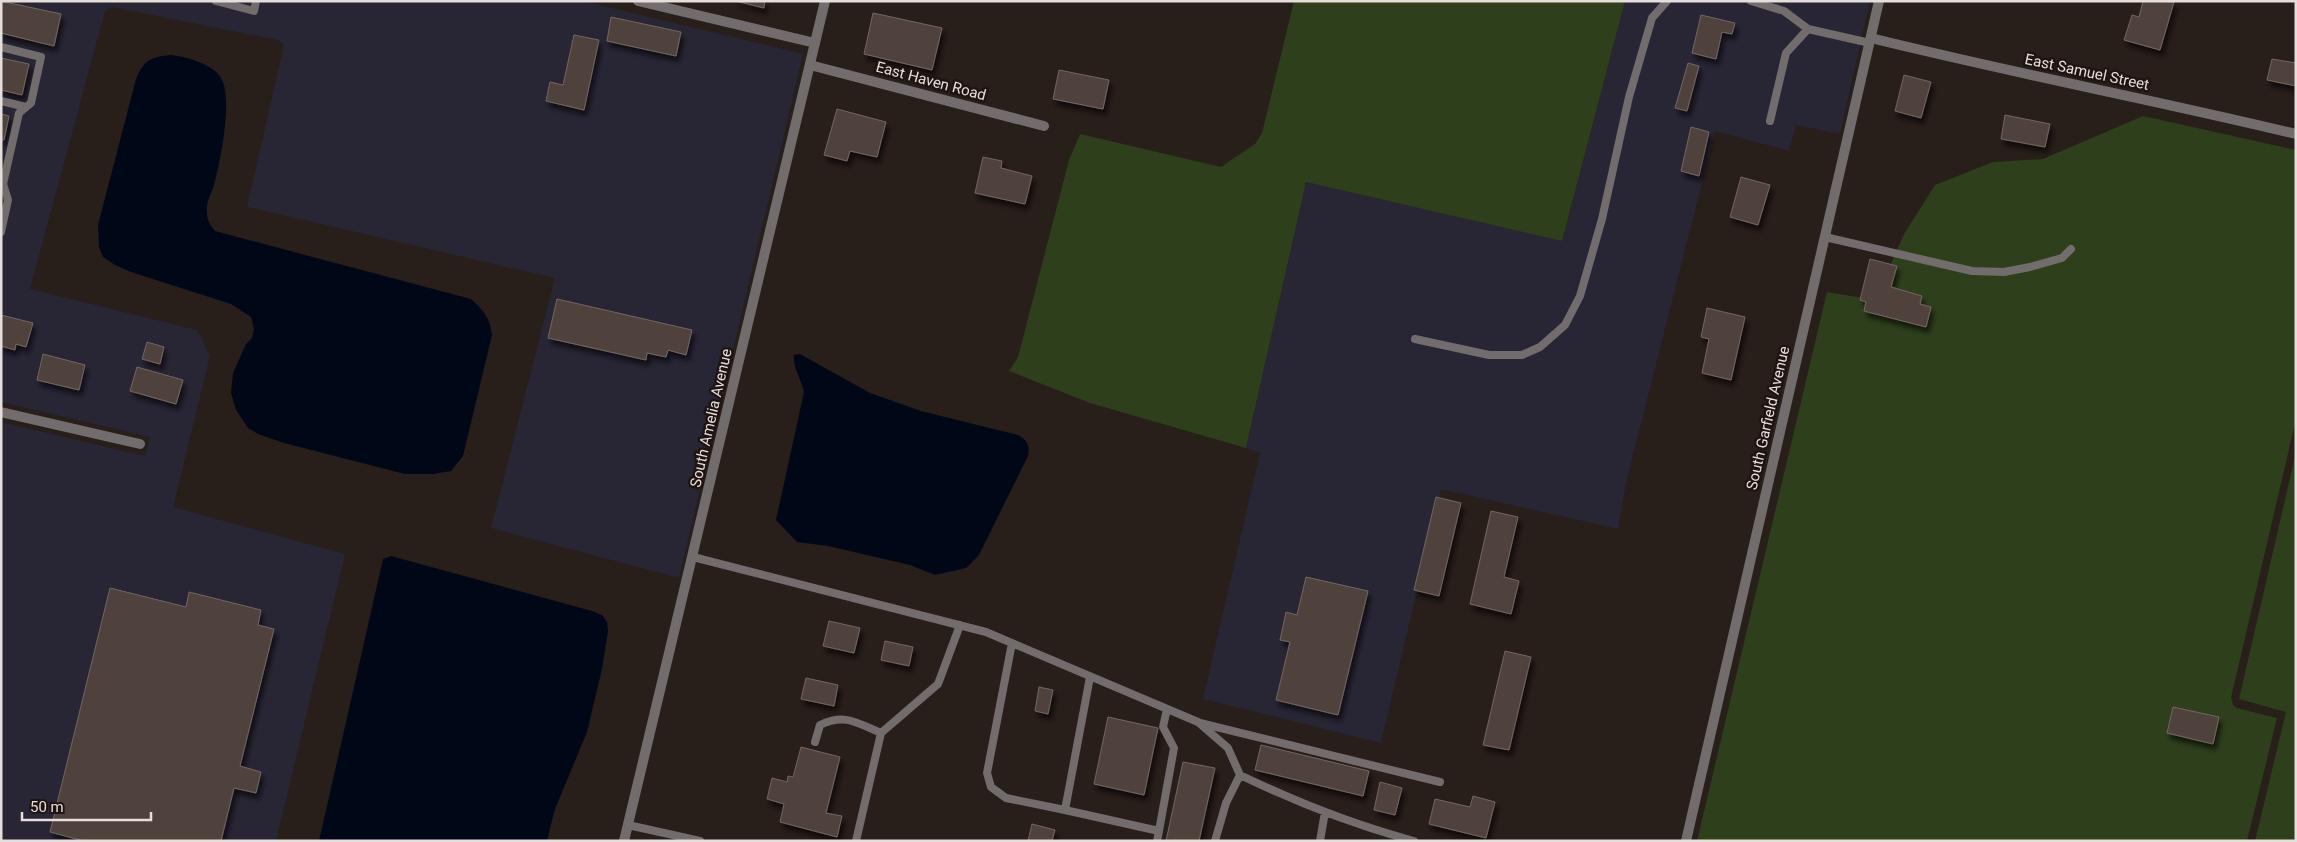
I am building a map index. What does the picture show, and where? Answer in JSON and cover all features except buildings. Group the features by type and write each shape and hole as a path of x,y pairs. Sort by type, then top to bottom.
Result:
{"street":[{"path":"638,1 815,43"},
{"name":"South Amelia Avenue","path":"624,841 825,1"},
{"name":"South Garfield Avenue","path":"1686,841 1879,1"},
{"name":"East Samuel Street","path":"1871,40 2296,134"},
{"name":"East Haven Road","path":"810,65 1044,126"},
{"path":"1,412 140,444"}],"lane":[{"path":"216,1 254,11 256,1"},
{"path":"1415,340 1489,355 1522,355 1540,347 1565,325 1580,296 1602,219 1629,96 1652,18 1667,1"},
{"path":"1751,1 1784,11 1808,29 1871,40"},
{"path":"1770,121 1786,53 1808,29"},
{"path":"1,47 41,57 31,102 19,113 10,151 3,184 8,200 1,232"},
{"path":"1,101 26,107"},
{"path":"1,149 10,151"},
{"path":"1825,237 1972,271 2004,272 2030,268 2062,258 2070,249"},
{"path":"693,558 986,632 1198,722 1440,782"},
{"path":"856,841 881,733 938,684 960,625"},
{"path":"1012,643 987,772 991,787 1006,798 1158,831"},
{"path":"1066,810 1090,676"},
{"path":"1157,841 1174,748 1163,727 1167,709"},
{"path":"815,742 820,725 833,718 848,720 881,733"},
{"path":"1198,722 1228,748 1240,775 1293,801 1414,841"},
{"path":"1215,841 1226,802 1240,775"},
{"path":"1320,841 1325,812"},
{"path":"628,825 700,841"}],"shaded area":[{"path":"1,1 583,1 803,54 679,578 491,528 555,278 247,207 284,45 278,40 112,7 105,11 30,289 197,330 210,356 173,507 345,554 276,841 1,841 1,422 145,456 150,437 1,402"},
{"path":"1625,1 1870,1 1840,134 1796,125 1789,151 1715,131 1626,483 1618,529 1441,489 1381,743 1203,699 1260,453 1246,448 1306,182 1562,241"}],"green space":[{"path":"1294,1 1625,1 1562,241 1306,182 1246,448 1090,403 1009,371 1018,357 1069,160 1080,134 1221,167 1255,144 1262,133"},
{"path":"2143,116 2296,150 2296,419 2231,698 2233,705 2237,708 2277,718 2247,841 1697,841 1827,292 1875,300 1904,234 1935,185 1993,162 2043,159"},
{"path":"2296,452 2296,841 2255,841 2286,712 2239,699"}],"water":[{"path":"170,55 183,57 209,67 219,75 224,84 226,97 225,128 217,174 207,207 208,220 215,231 471,299 486,315 492,335 463,456 451,471 433,474 405,474 284,443 258,434 248,428 236,410 231,393 233,373 246,344 252,338 254,329 251,317 231,304 131,272 103,257 99,247 98,225 136,79 145,63 157,57"},
{"path":"800,354 870,393 921,411 1018,435 1026,441 1029,449 1028,456 979,555 966,568 935,575 910,565 828,546 797,542 776,520 804,392 794,360 794,355"},
{"path":"391,556 592,611 602,615 607,622 608,631 602,669 587,732 555,809 547,841 319,841 383,559"}]}
